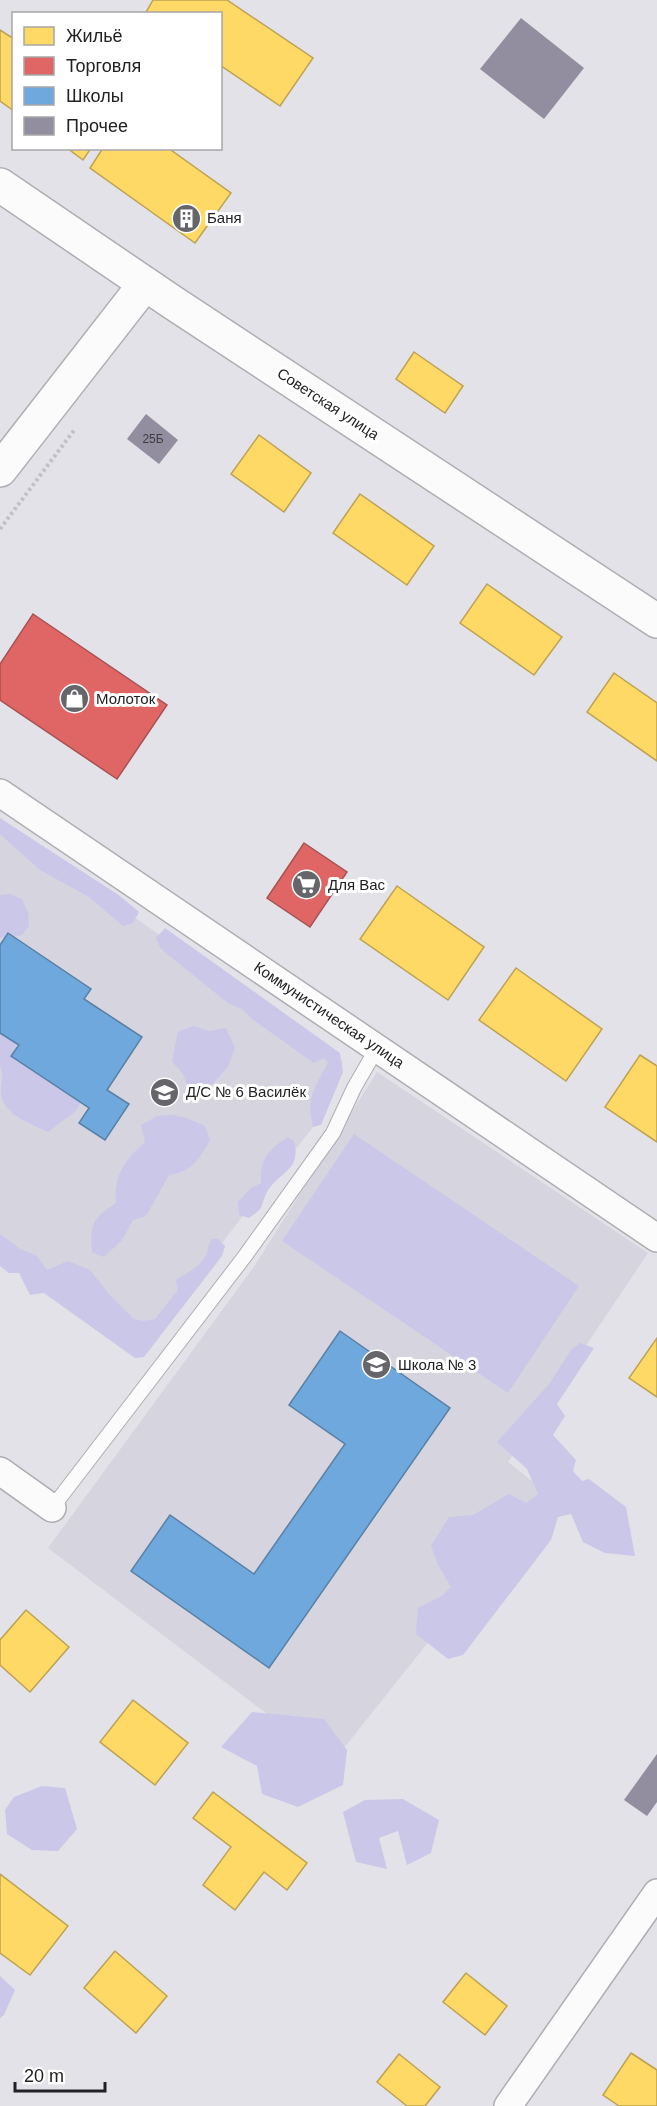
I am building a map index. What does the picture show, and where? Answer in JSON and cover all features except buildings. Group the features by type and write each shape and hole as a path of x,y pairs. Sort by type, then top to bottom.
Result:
{"street":[{"name":"Советская улица","path":"0,185 145,284 657,621"},
{"path":"0,470 145,284"},
{"name":"Коммунистическая улица","path":"0,793 657,1238"},
{"path":"0,1471 52,1508"},
{"path":"508,2106 657,1893"}],"lane":[{"path":"52,1508 238,1266 333,1133 354,1088 377,1048"}],"shaded area":[{"path":"0,818 120,896 139,912 133,923 123,926 89,897 40,870 0,834"},
{"name":"Д/С № 6 Василёк","path":"0,824 343,1062 317,1122 139,1348 0,1250"},
{"path":"10,894 22,899 28,913 29,926 22,935 0,938 0,895"},
{"path":"165,928 340,1053 343,1072 321,1125 313,1127 311,1100 328,1062 324,1058 314,1063 252,1019 242,1009 229,1004 161,949 156,938"},
{"path":"0,1019 88,1087 77,1110 48,1132 17,1117 5,1105 2,1098"},
{"path":"193,1026 209,1031 226,1028 235,1048 228,1067 200,1097 190,1092 183,1074 172,1061 178,1032"},
{"name":"Школа № 3","path":"377,1072 648,1253 508,1462 547,1493 332,1763 48,1548 253,1268"},
{"path":"172,1115 187,1118 205,1126 210,1140 199,1159 184,1171 169,1175 146,1216 133,1220 122,1240 104,1257 92,1252 94,1223 102,1213 116,1203 117,1184 122,1169 131,1155 145,1142 141,1125 157,1116"},
{"path":"354,1134 579,1286 508,1393 282,1241"},
{"path":"288,1137 294,1141 296,1151 292,1165 272,1185 258,1211 249,1218 239,1215 238,1202 251,1188 261,1183 262,1167 270,1151"},
{"path":"0,1234 20,1249 36,1255 47,1270 68,1261 90,1270 108,1293 134,1319 143,1321 155,1319 178,1290 177,1279 202,1261 212,1239 218,1239 225,1246 222,1256 144,1357 135,1358 44,1293 30,1295 19,1273 9,1273 0,1266"},
{"path":"580,1343 594,1348 557,1404 565,1416 553,1435 576,1460 573,1471 582,1481 589,1479 626,1507 635,1556 605,1553 583,1542 571,1514 558,1517 551,1540 463,1655 448,1659 416,1634 418,1608 442,1596 451,1587 437,1563 431,1546 449,1517 473,1515 509,1494 526,1503 538,1494 527,1469 497,1442 550,1383 571,1350"},
{"path":"252,1712 324,1719 347,1750 343,1785 298,1807 262,1794 257,1766 221,1747"},
{"path":"42,1786 65,1788 77,1829 58,1851 32,1850 7,1834 5,1810 14,1797"},
{"path":"403,1799 439,1820 431,1853 407,1865 398,1831 379,1838 387,1869 356,1862 343,1812 365,1800"},
{"path":"0,1976 15,1990 4,2015 0,2018"}],"place":[{"name":"Баня","path":"186,218"},
{"name":"Молоток","path":"75,699"},
{"name":"Для Вас","path":"307,885"},
{"name":"Д/С № 6 Василёк","path":"165,1092"},
{"name":"Школа № 3","path":"377,1365"}]}
